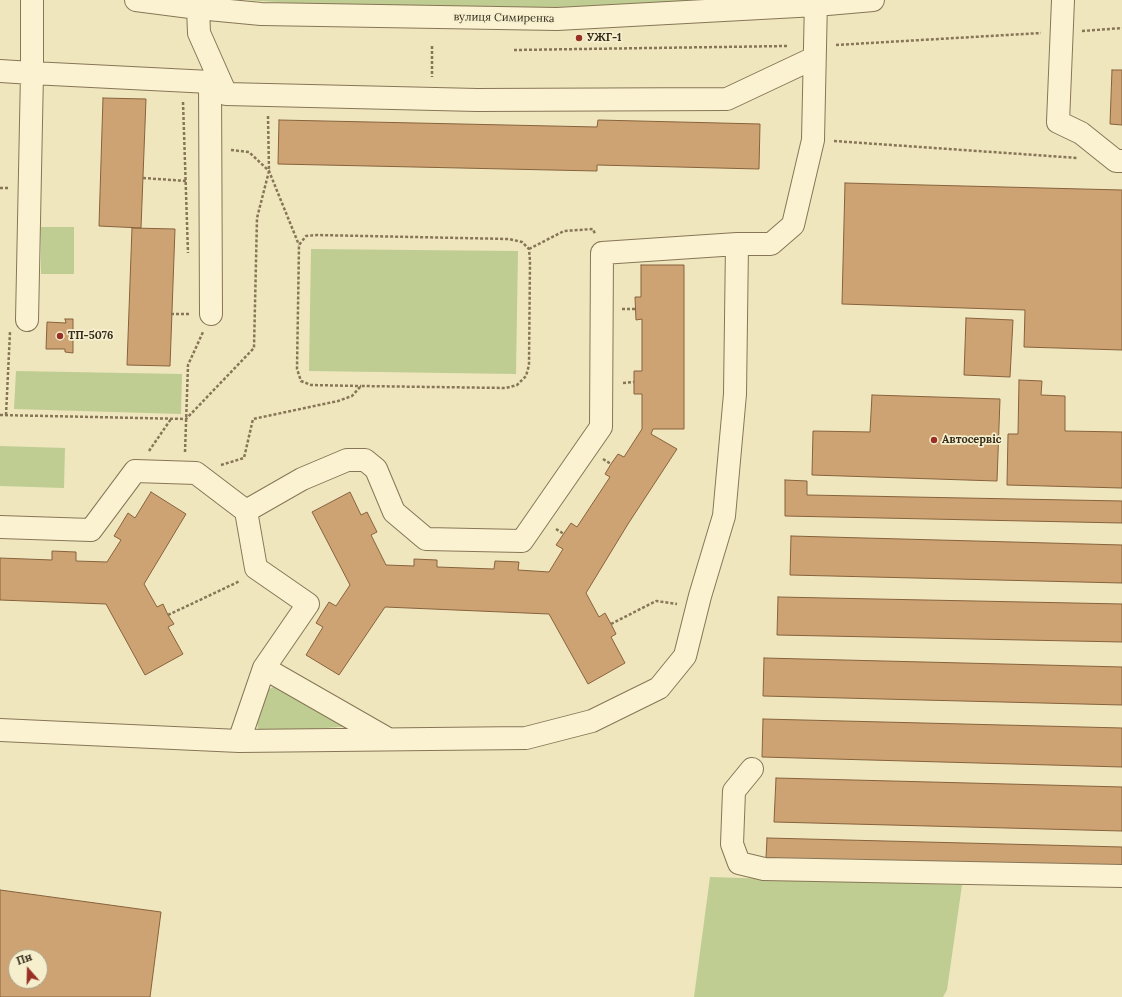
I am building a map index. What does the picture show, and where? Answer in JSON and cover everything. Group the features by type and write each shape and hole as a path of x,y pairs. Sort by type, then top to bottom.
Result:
{"street":[{"path":"18,324 32,73 32,0"},
{"name":"вулиця Симиренка","path":"136,0 261,14 557,20 816,2 873,0"},
{"path":"1063,0 1058,122 1081,133 1119,161"},
{"path":"246,511 302,479 347,460 365,460 376,469 394,512 426,539 522,541 601,427 602,253 737,244 771,244 792,225 813,140 816,2"},
{"path":"198,8 199,33 226,94 432,99 727,99 814,58"},
{"path":"0,71 210,82 211,314"},
{"path":"0,730 239,742 526,738 592,721 659,688 684,656 724,516 735,394 737,244"},
{"path":"0,527 92,530 135,471 190,473 246,511 256,568 308,604 264,668 239,742"},
{"path":"264,668 389,739"},
{"path":"752,769 734,791 732,844 739,863 764,869 1122,876"}],"path":[{"path":"432,46 432,99"},
{"path":"182,80 188,259"},
{"path":"0,415 186,419 254,348 257,218 269,171 268,95"},
{"path":"813,140 1119,161"},
{"path":"211,146 249,152 269,171 299,245 297,369 302,381 311,385 506,388 517,385 526,376 528,365 530,261 529,249 522,242 509,239 317,235 306,236 299,245"},
{"path":"144,178 211,182"},
{"path":"529,249 564,231 593,229 601,244 602,253"},
{"path":"211,314 188,365 186,419 190,473 244,458 253,419 338,401 352,396 361,386"},
{"path":"6,415 18,324"},
{"path":"135,471 171,419"},
{"path":"168,614 242,580 256,568"},
{"path":"611,624 656,601 697,608"}],"green space":[{"path":"244,0 741,0 530,8 325,5"},
{"path":"41,227 74,227 74,274 41,274"},
{"path":"311,249 518,251 516,374 309,371"},
{"path":"16,371 182,374 181,414 14,409"},
{"path":"0,446 65,448 64,488 0,486"},
{"path":"273,687 279,688 351,726 267,733 258,729 257,722 266,691"},
{"path":"710,877 962,885 947,990 943,997 694,997"}],"building":[{"path":"1112,70 1122,70 1122,125 1110,124"},
{"path":"103,98 146,99 141,228 99,226"},
{"path":"279,120 597,127 598,120 760,124 759,169 597,165 597,171 278,164"},
{"path":"845,183 1122,190 1122,350 1024,347 1025,310 842,304"},
{"path":"132,228 175,229 170,366 127,365"},
{"path":"641,265 684,265 684,429 653,429 651,434 677,449 628,524 586,593 599,617 605,613 616,634 611,637 625,663 588,684 549,614 385,607 339,675 306,655 323,627 316,623 322,613 329,602 336,606 350,585 312,512 350,492 361,515 367,512 377,532 371,535 386,565 414,566 414,559 437,560 437,567 494,569 495,561 519,562 518,570 549,572 563,549 556,545 571,523 577,527 610,477 605,474 611,464 618,454 624,457 642,429 642,394 634,394 634,371 642,371 642,319 636,320 635,297 641,297"},
{"path":"966,318 1013,320 1010,377 964,375"},
{"name":"ТП-5076","path":"65,319 73,319 73,353 65,352 65,349 46,349 47,322 66,323"},
{"path":"1019,380 1042,381 1041,395 1065,396 1065,431 1122,432 1122,488 1007,485 1008,434 1018,434"},
{"path":"872,395 1000,399 997,481 812,475 813,431 870,432"},
{"path":"785,480 807,481 807,495 1122,501 1122,523 785,516"},
{"path":"151,492 186,514 144,584 157,607 163,604 174,624 168,627 183,654 145,675 106,604 0,600 0,558 52,560 52,551 76,552 76,561 107,562 121,540 114,536 128,513 135,518"},
{"path":"791,536 1122,545 1122,583 790,575"},
{"path":"778,597 1122,604 1122,642 777,635"},
{"path":"764,658 1122,667 1122,705 763,696"},
{"path":"763,719 1122,728 1122,767 762,757"},
{"path":"776,778 1122,787 1122,831 774,822"},
{"path":"767,838 1122,847 1122,867 766,858"},
{"path":"0,890 161,912 150,997 0,997"}],"place":[{"name":"УЖГ-1","path":"579,38"},
{"name":"ТП-5076","path":"60,336"},
{"name":"Автосервіс","path":"934,440"}]}
